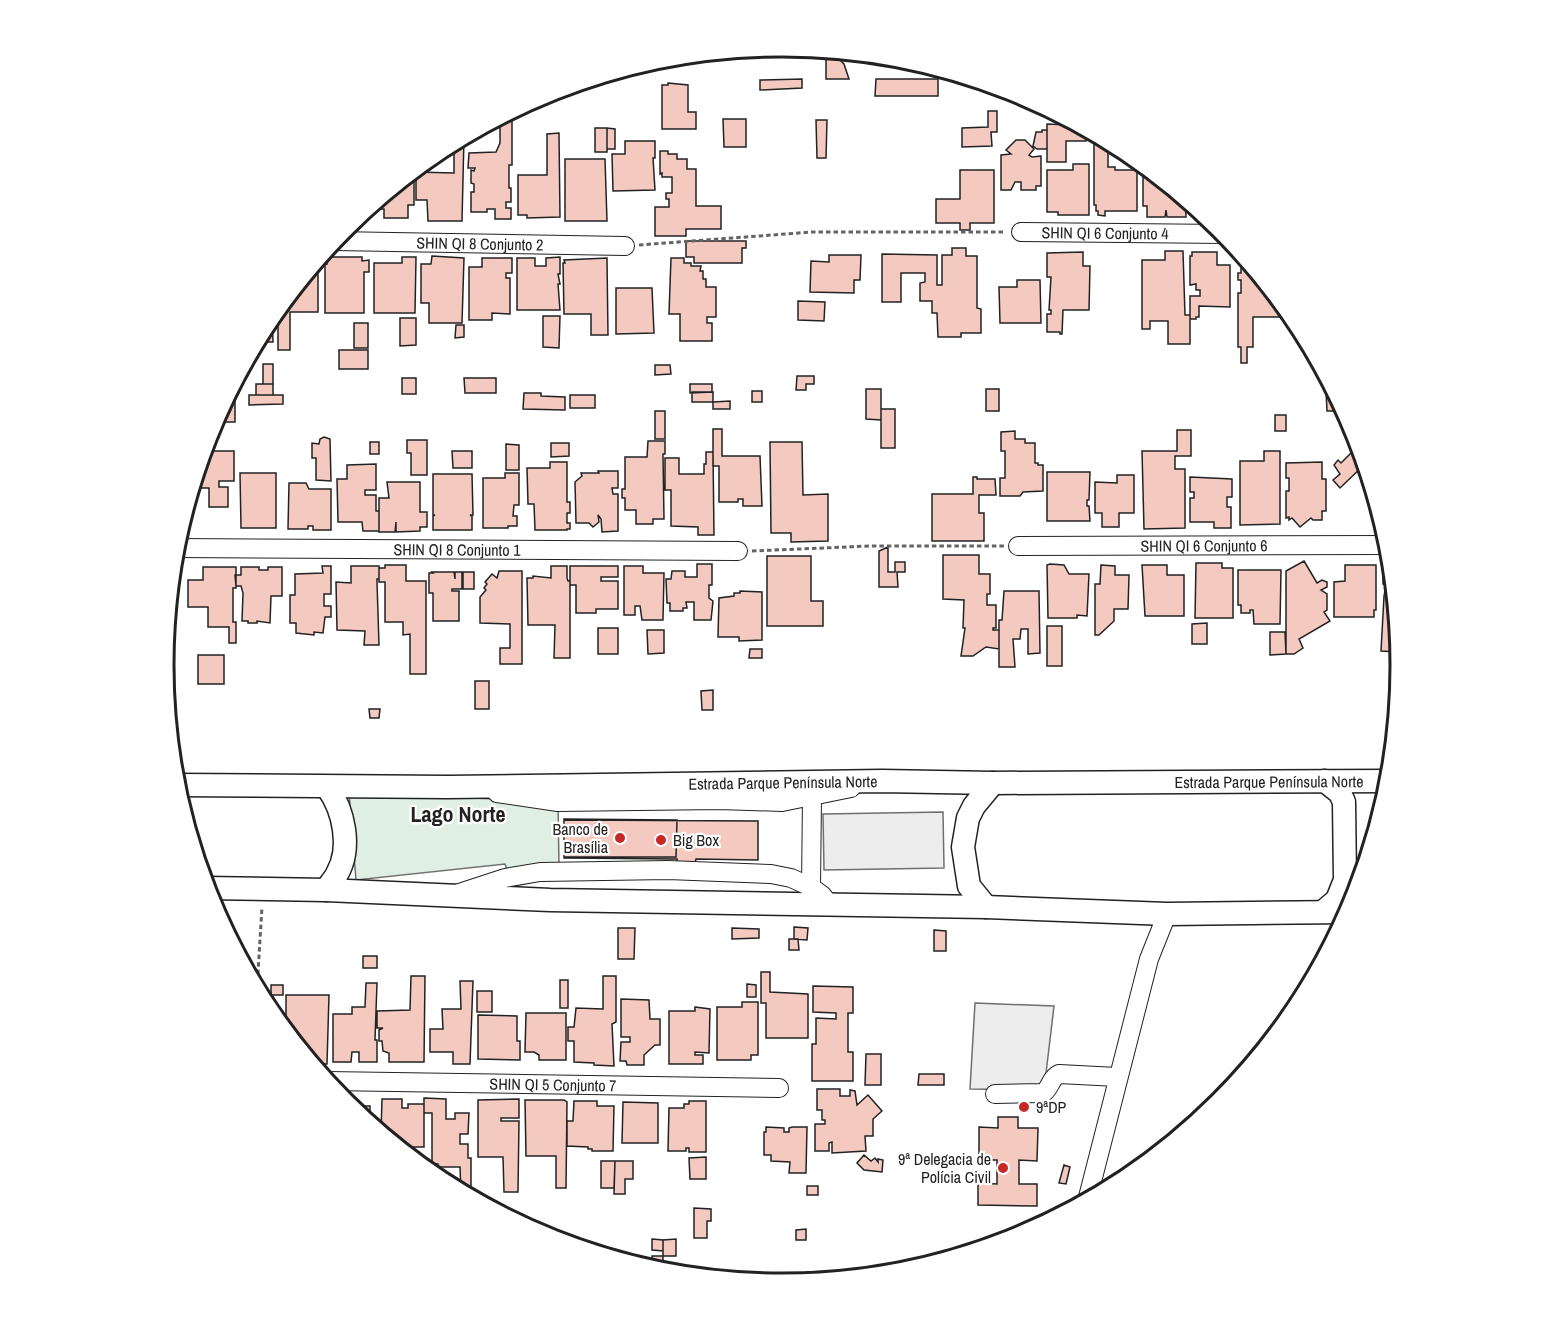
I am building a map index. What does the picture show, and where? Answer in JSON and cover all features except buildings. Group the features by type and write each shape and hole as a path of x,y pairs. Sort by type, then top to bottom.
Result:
{"main road":[{"name":"Estrada Parque Península Norte","path":"186,785 448,788 882,781 993,783 1380,781"},
{"path":"1324,911 1337,900 1345,880 1344,802 1340,793 1325,781"},
{"path":"986,907 969,886 963,847 968,818 974,806 993,783"},
{"path":"326,890 338,873 345,844 340,808 327,788"},
{"path":"216,888 326,890 449,896 986,907 1167,914 1339,912"}],"street":[{"name":"SHIN QI 6 Conjunto 4","path":"1021,232 1212,234"},
{"name":"SHIN QI 8 Conjunto 2","path":"346,241 625,246"},
{"name":"SHIN QI 6 Conjunto 6","path":"1018,546 1379,545"},
{"name":"SHIN QI 8 Conjunto 1","path":"186,548 738,551"},
{"path":"448,788 558,802 782,802 882,781"},
{"path":"811,887 812,797"},
{"path":"449,896 505,878 540,872 668,870 771,874 791,878 811,887 830,905"},
{"path":"1143,913 1148,933 1149,959"},
{"path":"1090,1190 1149,959 1167,914"},
{"path":"995,1094 1043,1093 1054,1076 1059,1074 1118,1077"},
{"name":"SHIN QI 5 Conjunto 7","path":"338,1081 779,1088"}],"path":[{"path":"625,246 812,232 1021,232"},
{"path":"738,551 870,546 1018,546"},
{"path":"258,973 264,889"}],"green space":[{"path":"349,792 558,802 559,866 507,869 505,864 356,880"}],"shaded area":[{"path":"943,812 944,868 824,870 823,814"},
{"path":"975,1003 1054,1006 1044,1090 970,1089"}],"place":[{"name":"Banco de Brasília","path":"620,838"},
{"name":"Big Box","path":"661,840"},
{"name":"9ªDP","path":"1024,1107"},
{"name":"9ª Delegacia de Polícia Civil","path":"1003,1168"}],"district":[{"name":"Lago Norte","path":"458,814"}]}
